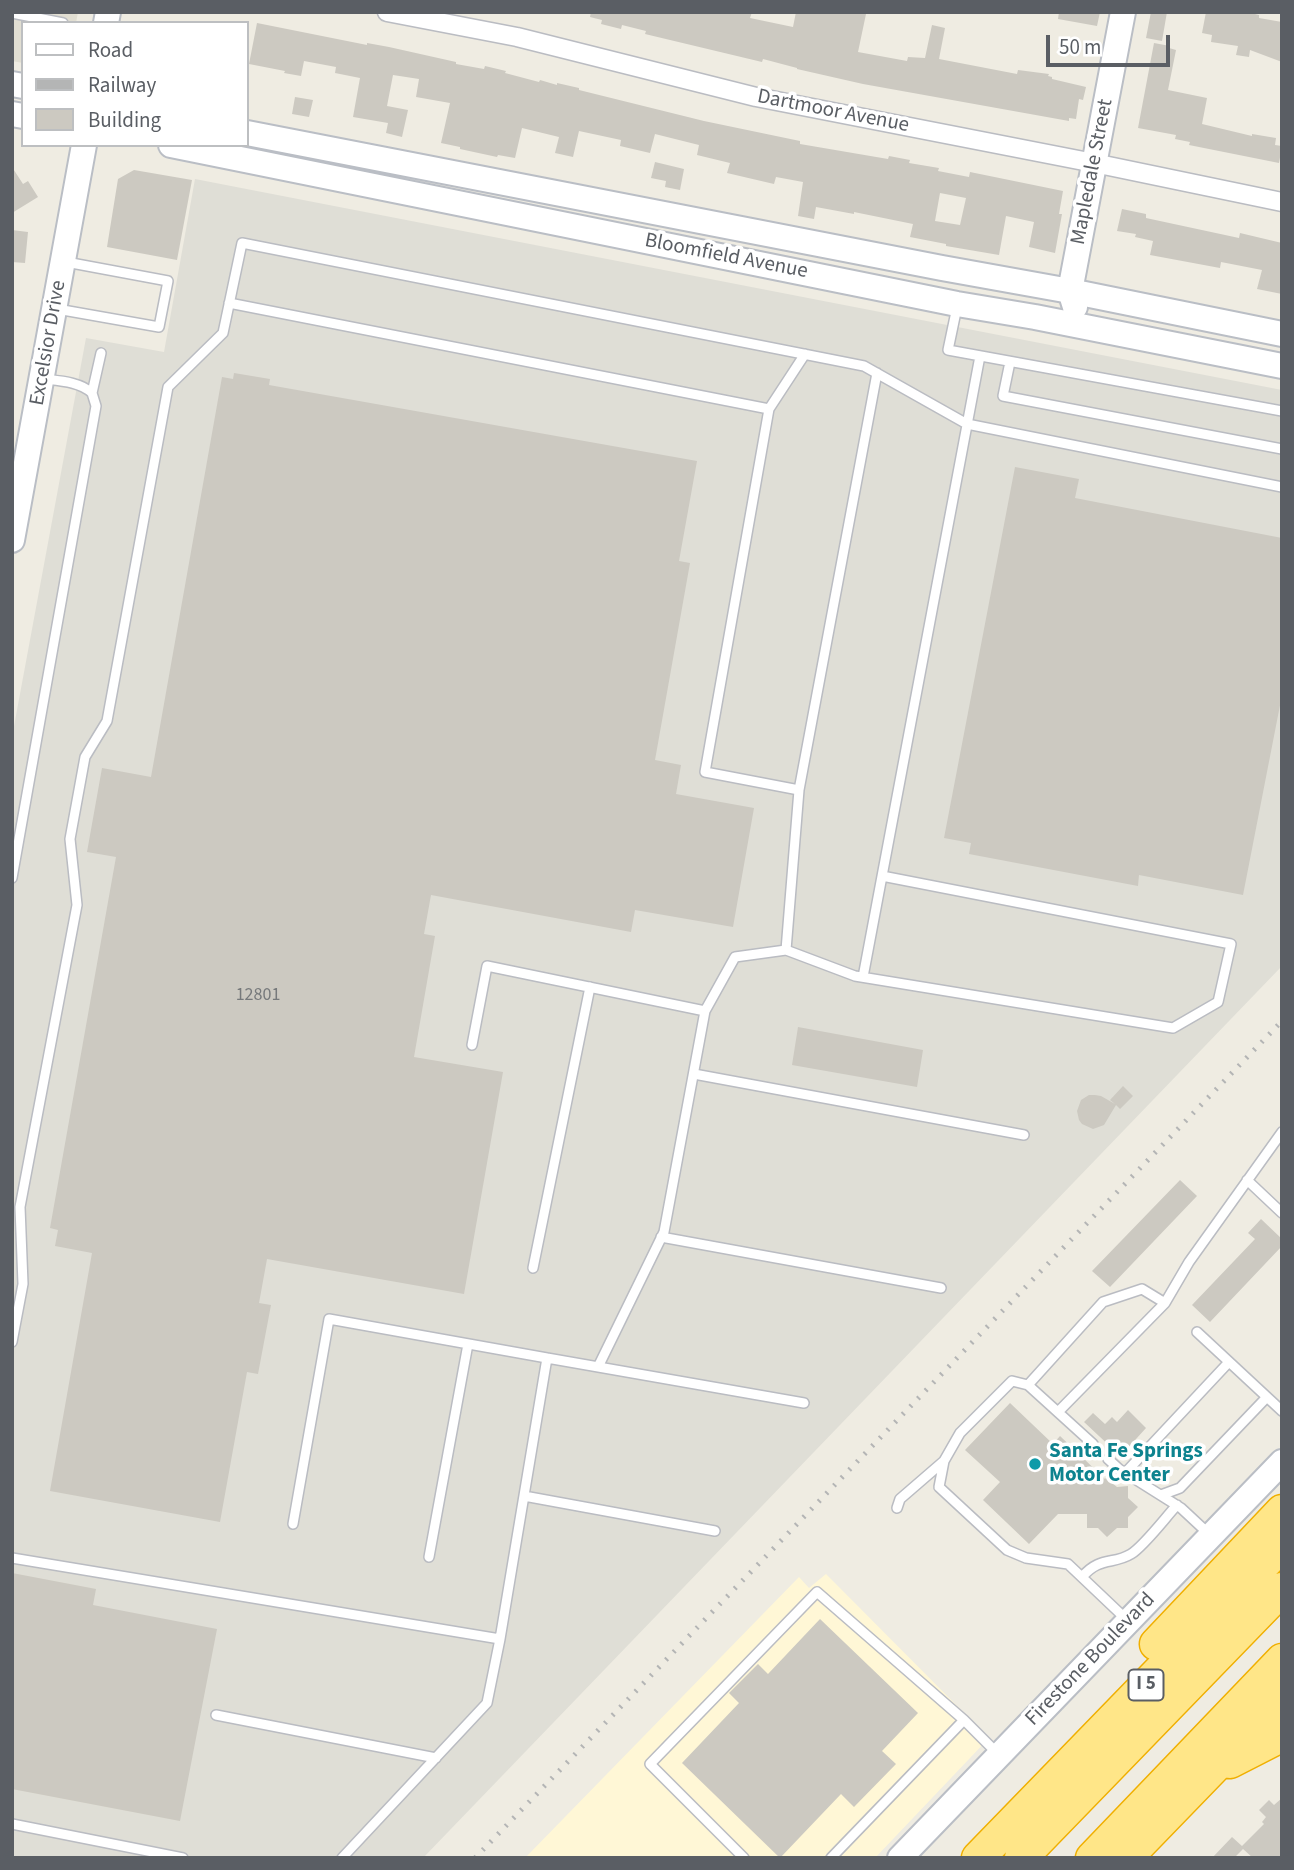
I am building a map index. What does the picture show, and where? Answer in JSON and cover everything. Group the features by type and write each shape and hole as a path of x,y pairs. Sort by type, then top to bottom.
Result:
{"highway":[{"path":"1010,1825 1135,1666 1282,1511"},
{"name":"I 5","path":"978,1858 1282,1545"},
{"path":"1021,1858 1282,1588"},
{"path":"1092,1858 1282,1660"},
{"path":"1126,1858 1282,1697"},
{"path":"1205,1776 1273,1740 1282,1732"}],"main road":[{"name":"Mapledale Street","path":"1070,291 1123,12"},
{"name":"Bloomfield Avenue","path":"248,133 1282,334"},
{"name":"Excelsior Drive","path":"12,540 84,147"},
{"name":"Bloomfield Avenue","path":"181,147 957,304 1282,366"},
{"path":"942,268 954,288 957,304"},
{"path":"957,304 985,276"},
{"path":"1035,317 1055,308 1070,291"},
{"path":"1070,291 1085,327"},
{"name":"Firestone Boulevard","path":"901,1858 1282,1462"}],"street":[{"name":"Dartmoor Avenue","path":"387,12 517,37 755,97 1282,202"}],"lane":[{"path":"12,13 53,21"},
{"path":"12,1342 23,1284 20,1207 77,905 70,839 85,757 107,721 168,387 223,334 242,243 864,366 967,425 1282,486"},
{"path":"55,309 159,327 166,293 168,281 63,262"},
{"path":"229,303 769,409"},
{"path":"957,304 948,350 1282,411"},
{"path":"92,393 101,353"},
{"path":"799,790 705,772 769,409 805,354"},
{"path":"863,977 981,356"},
{"path":"1010,362 1003,396 1282,449"},
{"path":"786,950 799,790 877,373"},
{"path":"12,878 96,406 92,393 86,387 43,378"},
{"path":"598,1367 664,1231 705,1011 735,957 786,950 855,976 1173,1028 1218,1002 1231,944 882,876"},
{"path":"472,1045 487,966 705,1011"},
{"path":"533,1268 590,987"},
{"path":"694,1074 1024,1135"},
{"path":"1058,1412 1165,1303 1189,1262 1282,1132"},
{"path":"1247,1180 1282,1213"},
{"path":"661,1237 941,1287"},
{"path":"1028,1385 1103,1302 1142,1289 1165,1303"},
{"path":"293,1524 329,1319 804,1403"},
{"path":"1197,1332 1282,1411"},
{"path":"429,1557 468,1344"},
{"path":"342,1858 487,1703 547,1358"},
{"path":"1126,1472 1229,1362"},
{"path":"1093,1444 1028,1385 1012,1381 960,1433 944,1461 939,1487 1007,1550 1026,1558 1068,1564 1129,1621"},
{"path":"1161,1495 1180,1488 1267,1397"},
{"path":"1108,1459 1119,1469 1177,1505 1210,1536"},
{"path":"897,1508 900,1499 944,1461"},
{"path":"524,1496 715,1531"},
{"path":"1082,1577 1098,1564 1131,1554 1177,1505"},
{"path":"12,1558 500,1639"},
{"path":"744,1858 650,1764 817,1592 964,1720 999,1755"},
{"path":"216,1715 436,1758"},
{"path":"831,1858 964,1720"},
{"path":"12,1824 183,1858"}],"shaded area":[{"path":"12,12 78,12 76,21 21,21 21,63 12,61"},
{"path":"195,179 1282,390 1282,966 423,1858 12,1858 12,737 86,338 164,352"},
{"path":"826,1574 989,1738 875,1858 525,1858 799,1577 809,1588"}],"building":[{"path":"591,12 752,12 750,18 793,27 796,12 858,12 866,14 858,52 907,61 908,57 925,58 932,25 945,28 939,59 1017,74 1018,70 1049,74 1052,79 1086,87 1083,100 1079,99 1076,119 1069,118 1069,121 863,84 763,59 762,62 645,34 646,31 622,25 621,29 601,24 602,20 590,17"},
{"path":"1059,12 1100,12 1097,26 1058,19"},
{"path":"1151,12 1167,12 1162,41 1146,38"},
{"path":"1206,12 1247,12 1259,15 1259,18 1282,22 1282,62 1250,50 1249,57 1236,55 1238,46 1211,42 1212,35 1202,33"},
{"path":"257,23 389,47 456,64 484,69 485,66 539,82 557,83 704,121 800,141 800,144 888,159 889,156 910,160 909,163 939,168 938,171 969,177 970,172 1063,191 1055,253 1029,247 1034,222 1006,216 999,255 910,237 913,224 854,212 816,207 814,219 798,216 803,182 776,177 774,184 727,173 730,163 697,155 699,145 655,134 650,153 620,146 621,140 579,131 573,157 555,153 559,137 522,128 515,158 460,149 441,143 450,103 416,97 419,79 393,75 387,106 408,110 402,137 386,133 388,123 353,117 360,78 335,73 336,67 304,61 301,76 249,64","holes":["940,193 966,198 960,225 935,221"]},
{"path":"1154,43 1176,50 1168,90 1207,98 1202,124 1252,136 1276,138 1275,145 1282,146 1279,163 1189,145 1190,142 1175,139 1176,135 1138,128"},
{"path":"295,97 313,100 309,117 292,114"},
{"path":"655,162 684,169 680,190 665,187 666,181 651,178"},
{"path":"12,167 23,184 28,181 38,197 12,213"},
{"path":"134,170 192,180 177,260 107,247 118,179"},
{"path":"1122,209 1146,214 1146,218 1239,238 1240,233 1282,243 1282,294 1257,289 1262,270 1221,262 1220,268 1150,255 1153,241 1135,237 1136,234 1117,231"},
{"path":"12,230 28,232 25,263 12,262"},
{"path":"234,373 270,379 269,385 697,461 679,561 690,563 655,760 681,765 676,794 754,808 733,927 635,910 631,932 431,895 424,934 435,936 414,1057 503,1072 464,1294 267,1259 259,1303 271,1305 258,1374 247,1372 220,1522 50,1491 92,1253 55,1246 58,1230 50,1228 116,857 87,852 102,768 151,777 222,377 233,379"},
{"path":"1015,467 1079,479 1075,498 1282,538 1282,695 1243,895 1139,875 1138,886 969,854 971,843 944,838"},
{"path":"798,1027 923,1050 917,1087 792,1065"},
{"path":"1123,1086 1133,1096 1120,1109 1116,1105 1104,1125 1093,1129 1082,1124 1077,1111 1081,1100 1095,1095 1115,1104 1110,1100"},
{"path":"1180,1180 1197,1196 1110,1287 1092,1271"},
{"path":"1261,1219 1282,1239 1282,1246 1210,1322 1192,1305 1255,1239 1248,1233"},
{"name":"Santa Fe Springs Motor Center","path":"1010,1403 1053,1444 1060,1436 1105,1479 1117,1487 1128,1486 1128,1498 1138,1507 1128,1517 1128,1528 1117,1528 1107,1537 1098,1528 1087,1528 1087,1514 1058,1514 1029,1544 983,1500 1000,1482 965,1450"},
{"path":"1128,1410 1146,1428 1127,1449 1121,1444 1115,1451 1084,1422 1093,1413 1105,1424 1112,1417 1117,1422"},
{"path":"12,1573 96,1589 93,1605 217,1629 180,1821 12,1789"},
{"path":"820,1619 918,1713 882,1751 896,1764 854,1807 841,1794 780,1858 682,1763 739,1703 729,1693 758,1664 768,1674"},
{"path":"1282,1798 1282,1858 1253,1858 1243,1849 1234,1858 1212,1858 1232,1837 1242,1846 1264,1824 1262,1822 1266,1817 1259,1810 1269,1800 1274,1805"}],"railway":[{"path":"475,1858 1282,1021"}],"place":[{"name":"Santa Fe Springs Motor Center","path":"1035,1464"}]}
